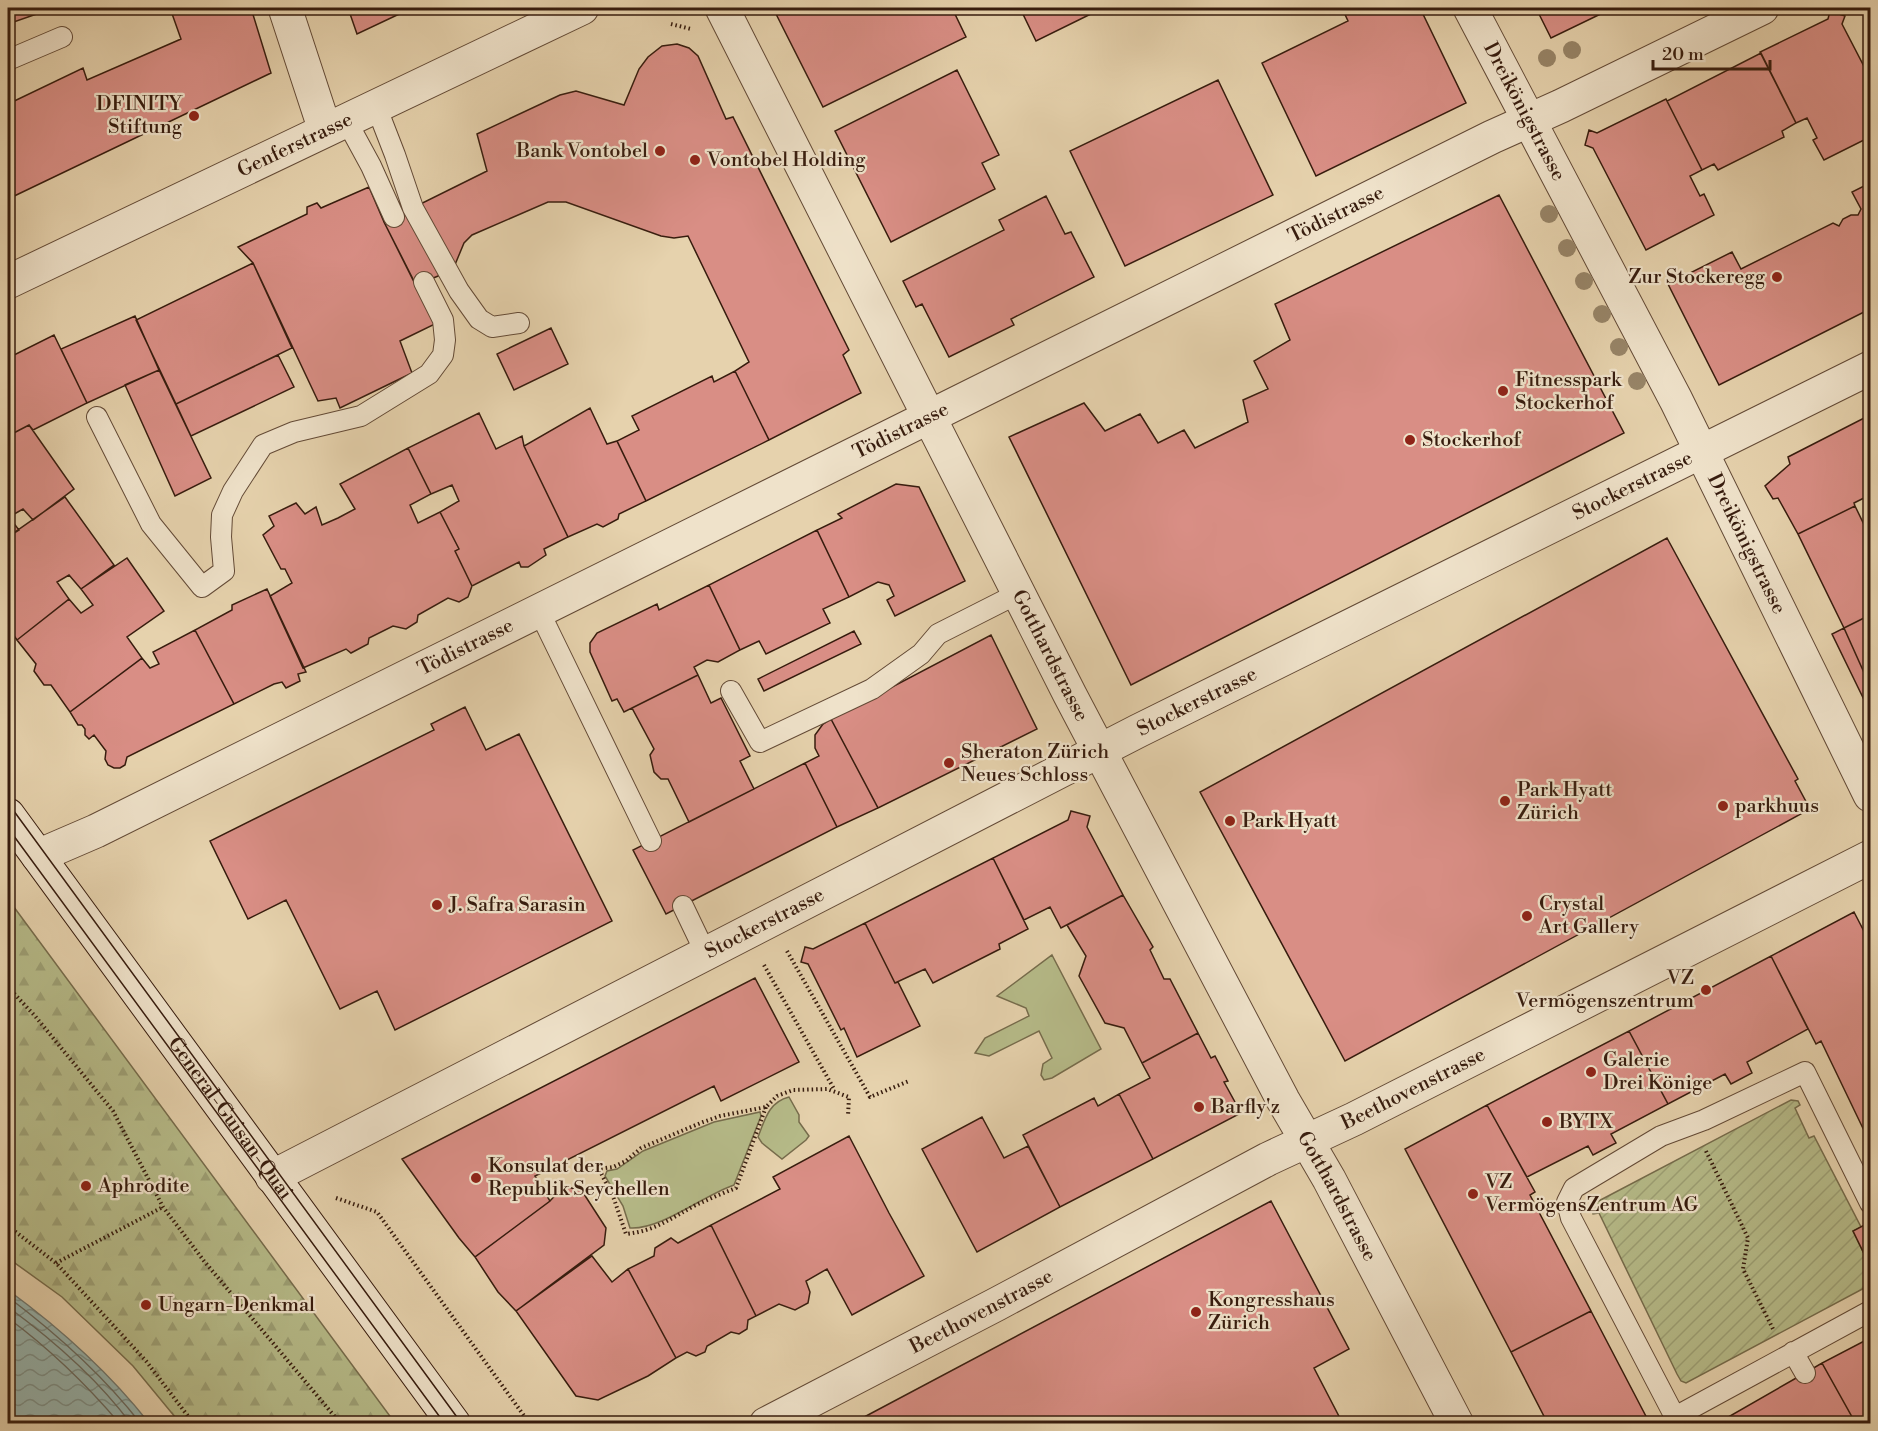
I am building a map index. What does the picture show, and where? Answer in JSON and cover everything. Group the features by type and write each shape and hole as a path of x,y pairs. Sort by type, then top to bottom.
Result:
{"street":[{"path":"285,8 335,125"},
{"name":"Genferstrasse","path":"8,282 582,8"},
{"name":"Gotthardstrasse","path":"722,8 1156,860 1457,1424"},
{"name":"Dreikönigstrasse","path":"1470,8 1701,451 1870,795"},
{"name":"Tödistrasse","path":"38,856 96,831 1529,120 1762,8"},
{"name":"Stockerstrasse","path":"272,1177 1100,750 1870,368"},
{"name":"General-Guisan-Quai","path":"8,815 454,1424"},
{"name":"Beethovenstrasse","path":"766,1424 1268,1159 1364,1114 1870,857"}],"lane":[{"path":"8,60 62,37"},
{"path":"376,106 413,208 459,291 480,319 492,327 519,323"},
{"path":"335,125 371,166 394,217"},
{"path":"97,417 151,524 202,587 225,571 221,537 222,515 233,491 263,445 294,432 361,416 429,374 443,355 445,340 443,320 424,282"},
{"path":"731,691 760,742 872,689 921,654 938,634 1019,593"},
{"path":"539,612 651,841"},
{"path":"683,906 705,952"},
{"path":"1870,1203 1805,1072 1693,1124 1661,1136 1574,1188 1567,1202 1571,1218 1675,1417 1870,1311"},
{"path":"1790,1354 1805,1373"}],"path":[{"path":"787,951 870,1096 909,1081"},
{"path":"763,963 835,1090"},
{"path":"8,987 35,1016 113,1111 163,1207 212,1270 341,1424"},
{"path":"766,1107 720,1116 641,1148 626,1161 614,1167 599,1169 614,1198 626,1234 656,1228 699,1204 736,1188 766,1107 777,1096 793,1090 818,1088 835,1090 849,1096 848,1116"},
{"path":"1693,1124 1748,1238 1743,1269 1790,1354"},
{"path":"56,1263 163,1207"},
{"path":"377,1212 530,1424"},
{"path":"8,1226 56,1263 146,1361 194,1424"}],"green space":[{"path":"8,899 395,1423 180,1423 133,1366 62,1297 8,1258"},
{"path":"1052,955 1101,1049 1052,1078 1044,1080 1041,1075 1043,1064 1052,1058 1039,1031 989,1056 975,1053 985,1038 1029,1016 1026,1008 997,996"},
{"path":"789,1097 799,1115 799,1122 809,1136 782,1159 758,1137 772,1107 782,1099"},
{"path":"1791,1100 1798,1101 1800,1105 1795,1108 1809,1138 1814,1136 1861,1227 1853,1231 1870,1266 1870,1285 1686,1383 1681,1381 1677,1374 1599,1213 1593,1214 1591,1205"},
{"path":"760,1112 761,1116 734,1185 655,1224 630,1228 623,1206 605,1176 607,1171 617,1169 643,1151 714,1122"}],"water":[{"path":"8,1290 83,1352 149,1423 8,1423"}],"building":[{"path":"8,8 54,8 8,24"},
{"path":"170,8 251,8 271,73 8,199 8,104 83,68 87,80 181,39"},
{"path":"348,8 412,8 357,34"},
{"path":"773,8 952,8 966,37 823,107"},
{"path":"1020,8 1103,8 1036,41"},
{"path":"1342,8 1420,8 1466,103 1316,176 1262,63 1348,21"},
{"path":"1536,8 1613,8 1551,38"},
{"path":"1830,11 1845,16 1842,24 1870,78 1870,137 1824,160 1813,140 1817,138 1807,118 1796,123 1760,52 1828,19"},
{"path":"677,44 689,48 698,56 726,119 733,117 849,350 843,355 861,393 769,440 735,371 749,362 688,236 674,238 661,236 566,202 548,202 472,235 464,243 454,267 448,272 416,285 384,222 487,171 477,134 560,95 576,91 624,105 639,69 648,57 662,46"},
{"path":"1761,53 1796,123 1782,131 1784,137 1718,170 1714,164 1702,170 1667,101"},
{"path":"957,70 999,155 982,163 995,189 891,242 835,131"},
{"path":"1218,80 1273,195 1125,266 1070,151"},
{"path":"1666,99 1702,170 1690,176 1700,196 1704,194 1714,215 1646,250 1593,148 1585,145 1589,130 1597,133"},
{"name":"Zur Stockeregg","path":"1870,183 1870,309 1719,385 1668,284 1732,252 1741,269 1833,223 1839,226 1843,219 1851,215 1858,215 1861,209 1852,192"},
{"path":"369,187 435,324 400,341 412,373 340,408 336,398 318,401 253,263 238,247 307,214 307,207 317,203 321,208"},
{"name":"Stockerhof","path":"1499,195 1624,433 1131,685 1009,437 1084,403 1105,431 1140,414 1158,443 1184,430 1195,448 1248,422 1243,400 1268,389 1254,361 1290,340 1275,304"},
{"path":"1046,196 1065,234 1071,232 1094,277 1011,319 1014,325 949,357 922,304 916,307 903,281 1004,230 999,220"},
{"path":"253,263 292,348 176,404 136,320"},
{"path":"135,316 159,370 87,403 61,349"},
{"path":"551,328 568,364 514,390 497,354"},
{"path":"54,335 87,403 33,430 29,425 8,436 8,358"},
{"path":"278,355 294,387 191,436 176,404"},
{"path":"159,370 211,478 175,496 125,385"},
{"path":"735,371 769,440 646,501 617,441 639,430 632,416 712,376 714,382"},
{"path":"590,408 607,444 617,441 646,501 619,514 618,519 603,527 597,524 568,537 524,446"},
{"path":"479,413 496,449 522,436 524,446 568,537 544,549 546,555 528,567 521,567 519,562 472,586 455,551 459,549 440,512 459,501 452,485 431,494 408,448"},
{"path":"1870,415 1870,495 1854,503 1855,506 1798,534 1778,498 1773,499 1765,486 1790,464 1788,457"},
{"path":"29,425 74,489 33,520 23,509 9,517 19,530 8,537 8,436"},
{"path":"408,448 431,494 410,505 418,523 440,512 459,549 455,551 472,586 468,597 459,602 448,598 418,615 417,622 406,629 393,626 369,638 368,644 351,653 346,649 303,668 270,596 292,583 285,569 281,569 263,535 274,526 269,516 296,503 305,514 316,507 322,525 338,518 355,509 340,484"},
{"path":"896,484 919,487 965,581 895,616 887,600 894,596 889,585 878,582 849,597 817,530 842,518 838,514"},
{"path":"65,497 114,565 81,589 69,575 57,582 69,599 17,640 8,627 8,537"},
{"path":"1855,506 1870,537 1870,615 1844,628 1798,534"},
{"path":"817,530 849,597 823,609 830,623 766,654 759,641 740,650 709,585"},
{"name":"Park Hyatt Zürich","path":"1667,538 1798,779 1795,781 1810,809 1345,1061 1200,792"},
{"path":"127,558 164,611 127,637 142,658 70,712 51,685 44,685 34,671 36,664 17,640 69,599 81,613 93,605 81,589"},
{"path":"709,585 740,650 718,662 707,660 694,667 698,675 624,712 617,699 612,701 590,652 590,643 597,633 657,604 659,610"},
{"path":"267,589 306,672 298,674 300,681 286,688 282,682 274,684 234,704 195,630 232,610 232,605"},
{"path":"1870,615 1870,686 1844,628"},
{"path":"1844,628 1870,686 1870,712 1832,634"},
{"path":"195,630 234,704 127,757 125,765 120,768 108,765 105,759 106,751 94,735 89,739 85,735 85,729 82,725 78,725 70,712 142,658 150,668 159,664 153,652"},
{"path":"854,631 861,644 764,691 758,679"},
{"path":"991,635 1037,729 878,808 831,719"},
{"path":"698,675 711,703 721,698 750,756 740,761 754,789 689,822 668,779 661,779 654,772 650,755 654,749 632,708"},
{"path":"465,707 486,750 519,734 612,921 395,1030 377,991 340,1009 286,900 248,919 210,841 434,730 431,724"},
{"path":"831,719 878,808 837,827 805,763 819,756 815,748 815,735 823,724"},
{"path":"805,763 837,827 666,914 633,850"},
{"path":"1071,811 1090,816 1087,827 1123,895 1061,928 1050,907 1024,920 993,858 1068,820"},
{"path":"993,858 1028,929 999,944 1000,949 933,983 925,969 895,983 865,923"},
{"path":"1123,895 1153,947 1150,950 1164,979 1170,979 1198,1033 1142,1063 1124,1028 1105,1023 1079,976 1086,956 1067,925"},
{"path":"1854,912 1870,943 1870,1143 1821,1041 1816,1044 1771,956"},
{"path":"865,923 920,1026 857,1057 844,1028 841,1030 808,964 801,962 805,947 813,949"},
{"path":"1771,956 1808,1029 1747,1062 1752,1073 1731,1084 1725,1074 1668,1104 1629,1031"},
{"path":"755,978 799,1062 721,1101 714,1086 535,1176 550,1201 475,1257 402,1159"},
{"path":"1629,1031 1668,1104 1611,1134 1616,1143 1593,1155 1588,1146 1527,1177 1487,1105"},
{"path":"1198,1033 1211,1058 1215,1056 1228,1081 1224,1082 1241,1113 1153,1159 1119,1094 1150,1078 1142,1063"},
{"path":"1119,1094 1153,1159 1060,1207 1023,1135 1094,1098 1098,1106"},
{"path":"1487,1105 1535,1192 1530,1195 1591,1311 1511,1352 1405,1149"},
{"path":"982,1117 1004,1158 1028,1146 1060,1207 977,1252 922,1149"},
{"path":"849,1136 924,1276 852,1315 827,1269 806,1281 810,1292 808,1303 795,1310 779,1304 756,1316 711,1225 780,1189 773,1177"},
{"path":"564,1186 582,1191 606,1228 604,1245 516,1311 498,1292 475,1257 550,1201"},
{"name":"Kongresshaus Zürich","path":"1271,1201 1349,1349 1314,1368 1343,1424 851,1424"},
{"path":"1870,1222 1870,1266 1853,1231"},
{"path":"711,1225 756,1316 748,1320 747,1329 739,1334 731,1332 707,1346 705,1352 696,1356 687,1352 676,1358 628,1269 654,1256 655,1248 671,1238 678,1243"},
{"path":"592,1256 612,1282 628,1269 676,1358 648,1376 598,1400 576,1396 516,1311"},
{"path":"1591,1311 1650,1424 1548,1424 1511,1352"},
{"path":"1870,1338 1870,1424 1856,1424 1822,1363"},
{"path":"1822,1363 1856,1424 1716,1424 1805,1373"}],"tram line":[{"path":"8,803 462,1424"},
{"path":"8,828 445,1424"}],"place":[{"name":"DFINITY Stiftung","path":"194,116"},
{"name":"Bank Vontobel","path":"660,151"},
{"name":"Vontobel Holding","path":"695,160"},
{"name":"Zur Stockeregg","path":"1777,277"},
{"name":"Fitnesspark Stockerhof","path":"1503,391"},
{"name":"Stockerhof","path":"1410,440"},
{"name":"Sheraton Zürich Neues Schloss","path":"949,763"},
{"name":"Park Hyatt Zürich","path":"1505,801"},
{"name":"parkhuus","path":"1723,806"},
{"name":"Park Hyatt","path":"1230,821"},
{"name":"J. Safra Sarasin","path":"437,905"},
{"name":"Crystal Art Gallery","path":"1527,916"},
{"name":"VZ Vermögenszentrum","path":"1706,990"},
{"name":"Galerie Drei Könige","path":"1591,1072"},
{"name":"Barfly'z","path":"1199,1107"},
{"name":"BYTX","path":"1547,1122"},
{"name":"Konsulat der Republik Seychellen","path":"476,1178"},
{"name":"Aphrodite","path":"86,1186"},
{"name":"VZ VermögensZentrum AG","path":"1473,1194"},
{"name":"Ungarn-Denkmal","path":"146,1305"},
{"name":"Kongresshaus Zürich","path":"1196,1312"}]}
